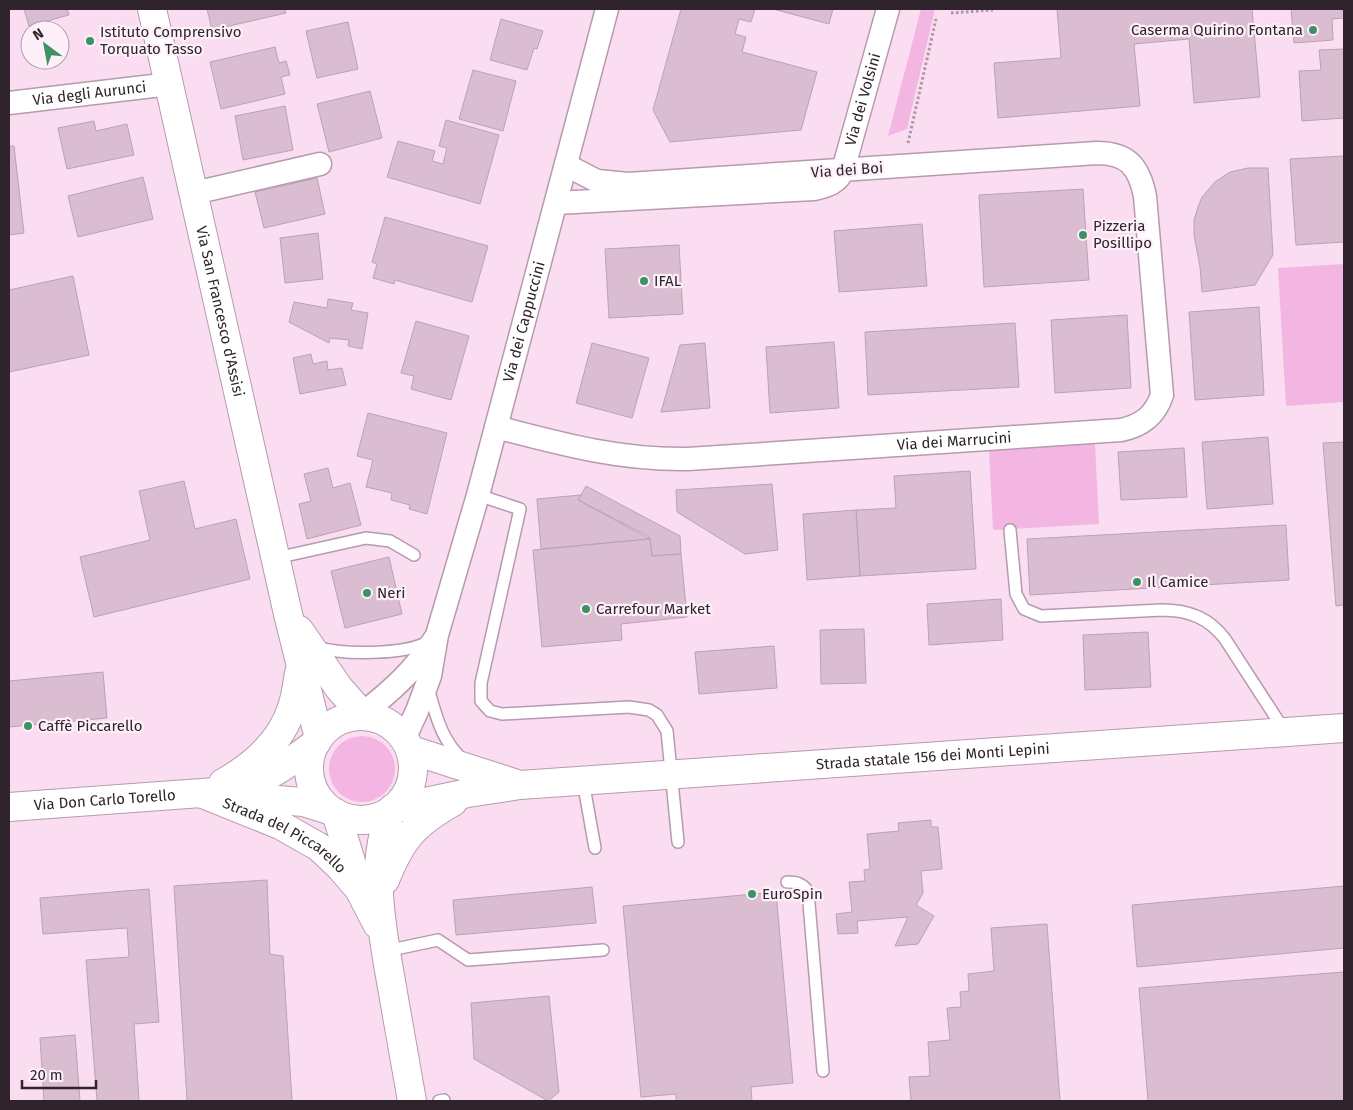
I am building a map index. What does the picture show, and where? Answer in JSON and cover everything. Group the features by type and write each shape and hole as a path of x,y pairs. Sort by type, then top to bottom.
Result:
{"main road":[{"name":"Via San Francesco d'Assisi","path":"152,9 288,614 305,652 318,740"},
{"name":"Via San Francesco d'Assisi","path":"305,652 362,714"},
{"name":"Via San Francesco d'Assisi","path":"202,794 247,768 269,747 279,734 292,709 305,652"},
{"name":"Strada statale 156 dei Monti Lepini","path":"362,714 379,719 394,728 408,745 474,782"},
{"path":"334,812 317,795 310,776 310,756 318,740 326,730 337,722 362,714"},
{"name":"Strada statale 156 dei Monti Lepini","path":"334,812 357,820 374,818 392,809 474,782 520,785 1344,728"},
{"name":"Via Don Carlo Torello","path":"9,807 230,791 250,785 281,768 318,740"},
{"name":"Strada statale 156 dei Monti Lepini","path":"392,809 405,796 410,786 413,766 408,745"},
{"name":"Strada del Piccarello","path":"370,891 409,834 428,816 474,782"},
{"name":"Via Don Carlo Torello","path":"202,794 303,802 334,812"},
{"name":"Strada del Piccarello","path":"202,794 280,825 305,838 370,891"},
{"name":"Strada del Piccarello","path":"370,891 383,832 392,809"},
{"name":"Strada del Piccarello","path":"334,812 370,891 384,944 412,1101"}],"street":[{"name":"Via dei Cappuccini","path":"408,745 427,685 437,635 478,495 608,9"},
{"name":"Via dei Volsini","path":"836,177 888,9"},
{"name":"Via degli Aurunci","path":"9,102 170,84"},
{"name":"Via dei Boi","path":"566,165 597,181 616,184 836,177 902,166 1097,153 1114,154 1130,162"},
{"name":"Via dei Marrucini","path":"496,427 594,451 635,458 670,459 1120,430 1136,426 1155,411 1162,395 1162,386 1145,196 1140,176 1130,162"},
{"path":"194,193 320,164"},
{"name":"Via dei Boi","path":"556,203 814,189 836,177"},
{"name":"Via dei Cappuccini","path":"362,714 408,674 420,661 437,635"}],"lane":[{"path":"478,495 520,509 481,684 481,702 490,711 502,714 629,707 649,710 657,715 667,731 678,842"},
{"path":"1010,530 1016,594 1024,609 1041,616 1162,610 1174,610 1198,616 1218,630 1225,639 1285,732"},
{"path":"276,558 366,538 390,541 414,555"},
{"path":"305,652 400,650 419,647 437,635"},
{"path":"427,685 437,720 448,744 467,763 474,782"},
{"path":"583,781 594,848"},
{"path":"787,882 798,882 808,891 824,1071"},
{"path":"384,944 438,940 468,960 603,950"}],"path":[{"path":"951,13 993,10"},
{"path":"902,166 936,19"}],"shaded area":[{"path":"921,9 935,9 907,129 888,136"},
{"path":"1344,264 1344,402 1286,406 1278,268"},
{"path":"1095,444 1099,524 993,530 989,449"},
{"path":"355,736 369,736 381,741 390,750 395,762 393,782 386,793 369,802 355,802 343,797 334,788 329,776 329,762 334,750 343,741"}],"building":[{"path":"24,9 67,9 69,15 51,20 27,20"},
{"path":"207,9 285,9 286,13 212,30"},
{"path":"681,9 755,9 751,22 739,19 735,34 746,37 742,52 817,72 801,130 670,142 653,110"},
{"path":"773,9 833,9 829,24"},
{"path":"1057,9 1252,9 1260,97 1194,103 1189,39 1134,44 1140,106 998,118 994,63 1061,58"},
{"name":"Caserma Quirino Fontana","path":"1291,9 1344,9 1344,18 1332,19 1333,40 1294,43"},
{"path":"501,19 543,31 537,49 534,48 527,70 490,60"},
{"path":"348,22 358,69 317,78 306,31"},
{"path":"275,47 279,63 286,61 290,75 281,77 285,94 221,109 210,62"},
{"path":"1344,49 1344,118 1302,121 1299,71 1321,70 1319,50"},
{"path":"473,70 516,81 503,131 459,119"},
{"path":"370,91 382,138 329,152 317,104"},
{"path":"285,106 293,150 243,160 235,116"},
{"path":"446,120 499,135 480,204 387,177 398,141 435,151 432,161 443,164 447,148 439,146"},
{"path":"94,121 96,131 127,124 134,155 67,169 58,128"},
{"path":"9,146 14,146 24,233 9,235"},
{"path":"1344,156 1344,242 1296,245 1290,159"},
{"path":"1248,168 1268,168 1273,255 1255,285 1202,292 1194,235 1194,220 1198,207 1202,197 1215,182 1230,172"},
{"path":"143,177 153,219 78,237 68,196"},
{"path":"317,178 325,214 264,228 255,192"},
{"path":"1083,189 1089,280 984,287 979,195"},
{"path":"385,217 488,246 472,302 395,280 394,284 373,278 377,264 372,262"},
{"path":"922,224 927,286 839,292 834,231"},
{"path":"318,233 323,279 285,283 280,238"},
{"name":"IFAL","path":"679,245 683,314 609,318 605,249"},
{"path":"73,276 89,355 9,372 9,290"},
{"path":"328,299 353,303 351,310 368,313 362,349 348,346 349,340 330,338 329,343 289,322 294,302 327,308"},
{"path":"1259,307 1264,395 1195,400 1189,312"},
{"path":"1127,315 1131,388 1055,393 1051,320"},
{"path":"416,321 469,336 451,400 411,389 414,376 401,373"},
{"path":"1015,323 1019,387 868,395 865,332"},
{"path":"834,342 839,408 770,413 766,347"},
{"path":"592,343 649,358 632,418 576,403"},
{"path":"705,343 710,408 661,412 680,345"},
{"path":"311,354 313,364 327,361 328,370 342,368 346,385 300,394 293,358"},
{"path":"368,413 447,433 427,514 409,509 410,505 391,500 392,493 366,487 373,460 357,456"},
{"path":"1268,437 1273,504 1207,509 1202,442"},
{"path":"1344,442 1344,605 1336,606 1323,443"},
{"path":"1184,448 1187,497 1121,500 1118,452"},
{"path":"328,468 333,488 350,483 361,525 307,539 299,504 311,501 304,474"},
{"path":"970,471 976,569 860,576 856,510 896,508 894,476"},
{"path":"184,481 195,529 236,519 250,579 94,617 80,557 150,540 139,491"},
{"path":"772,484 778,550 745,554 677,512 676,490"},
{"path":"586,486 680,536 681,554 652,556 648,536 578,500"},
{"path":"581,495 578,500 650,539 541,549 537,499"},
{"path":"856,510 860,576 807,580 803,514"},
{"path":"1286,525 1289,580 1030,595 1027,539"},
{"path":"650,539 652,556 681,554 687,617 621,624 622,640 542,647 533,550"},
{"name":"Neri","path":"389,557 402,614 345,628 331,571"},
{"path":"1001,599 1003,640 929,645 927,604"},
{"path":"864,629 866,683 821,684 820,630"},
{"path":"1148,632 1151,687 1085,690 1083,635"},
{"path":"774,646 777,688 699,694 695,652"},
{"path":"103,672 107,718 9,727 9,681"},
{"path":"931,820 931,827 938,827 942,869 921,871 923,893 916,905 934,916 918,944 895,946 908,917 857,921 858,933 838,934 836,914 852,912 849,882 865,881 864,870 870,869 867,834 899,831 898,823"},
{"path":"267,880 270,954 283,956 292,1101 187,1101 174,886"},
{"path":"1344,886 1344,948 1137,967 1132,905"},
{"path":"592,887 596,923 456,935 453,900"},
{"path":"149,889 159,1022 134,1024 139,1101 97,1101 86,960 129,957 127,928 43,934 40,898"},
{"path":"776,892 793,1083 751,1087 752,1101 676,1101 676,1094 641,1097 623,906"},
{"path":"1047,924 1060,1101 911,1101 909,1077 930,1076 928,1042 950,1040 947,1008 961,1007 960,992 969,991 968,974 994,971 991,928"},
{"path":"1344,972 1344,1101 1148,1101 1139,988"},
{"path":"549,996 559,1092 548,1101 474,1059 471,1003"},
{"path":"75,1035 80,1101 44,1101 40,1038"}],"place":[{"name":"Caserma Quirino Fontana","path":"1313,30"},
{"name":"Istituto Comprensivo Torquato Tasso","path":"90,41"},
{"name":"Pizzeria Posillipo","path":"1083,235"},
{"name":"IFAL","path":"644,281"},
{"name":"Il Camice","path":"1137,582"},
{"name":"Neri","path":"367,593"},
{"name":"Carrefour Market","path":"586,609"},
{"name":"Caffè Piccarello","path":"28,726"},
{"name":"EuroSpin","path":"752,894"}]}
